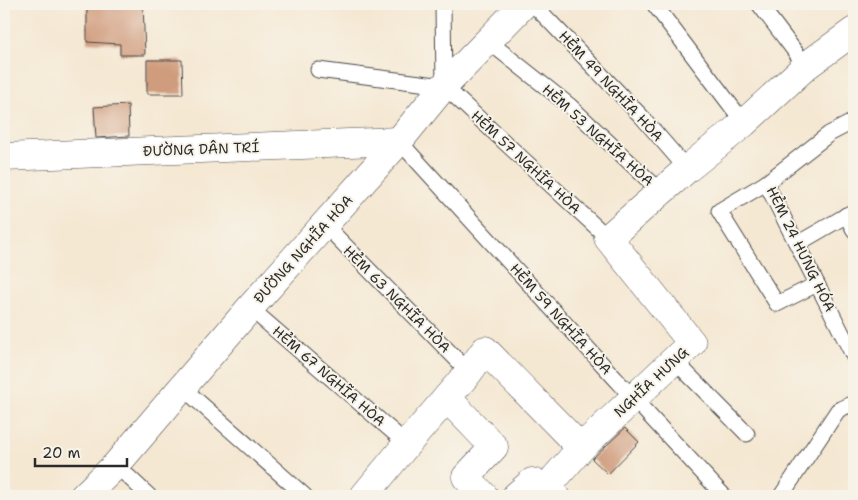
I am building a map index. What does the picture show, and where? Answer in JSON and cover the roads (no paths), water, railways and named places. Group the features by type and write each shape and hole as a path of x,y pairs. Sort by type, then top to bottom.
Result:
{"street":[{"name":"ĐƯỜNG NGHĨA HÒA","path":"84,496 116,465 250,308 399,142 444,86 524,4"},
{"path":"608,238 687,169 744,123 806,66 854,31"},
{"name":"ĐƯỜNG DÂN TRÍ","path":"4,157 399,142"},
{"name":"NGHĨA HƯNG","path":"551,492 582,448 692,343 608,238"},
{"path":"364,496 469,372 485,350 582,448"},
{"path":"447,398 494,447 466,477 484,496"},
{"path":"516,496 532,482 551,492"}],"lane":[{"path":"318,70 444,86 443,4"},
{"name":"HẺM 49 NGHĨA HÒA","path":"533,4 642,117 687,169"},
{"path":"654,4 744,123"},
{"path":"759,4 806,66"},
{"name":"HẺM 53 NGHĨA HÒA","path":"488,41 570,106 661,192"},
{"name":"HẺM 57 NGHĨA HÒA","path":"444,86 608,238"},
{"name":"HẺM 24 HƯNG HÓA","path":"854,122 829,134 766,183 854,356"},
{"name":"HẺM 59 NGHĨA HÒA","path":"399,142 724,496"},
{"path":"766,183 719,211 777,304 817,284"},
{"path":"796,244 850,213 854,230"},
{"name":"HẺM 63 NGHĨA HÒA","path":"324,225 469,372"},
{"name":"HẺM 67 NGHĨA HÒA","path":"250,308 407,444"},
{"path":"674,360 747,434"},
{"path":"183,388 305,496"},
{"path":"781,496 838,410 854,403"},
{"path":"116,465 148,496"}]}
